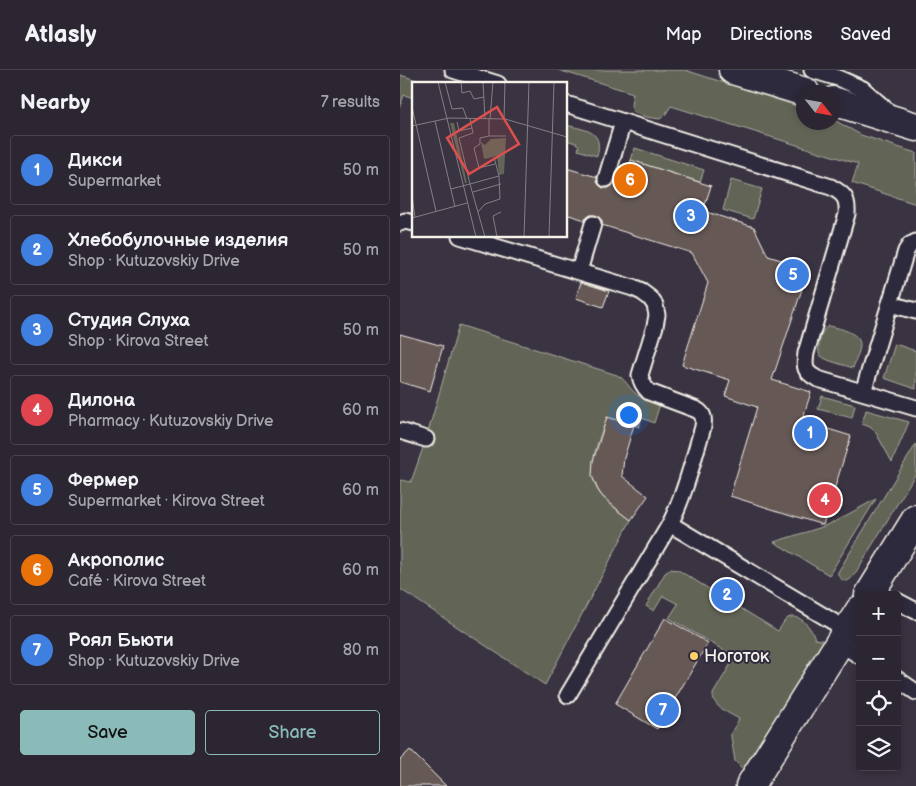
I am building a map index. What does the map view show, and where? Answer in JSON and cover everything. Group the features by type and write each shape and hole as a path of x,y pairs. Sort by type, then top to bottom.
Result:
{"street":[{"path":"733,70 775,75 796,87"},
{"path":"841,103 907,124"},
{"path":"876,591 916,519"},
{"path":"755,784 856,626"}],"lane":[{"path":"453,70 492,82"},
{"path":"812,70 838,78 863,89 907,124"},
{"path":"568,105 839,191 845,197 848,204 848,214 806,353 804,361 805,370 811,375 916,408"},
{"path":"606,179 623,122"},
{"path":"579,271 593,224"},
{"path":"467,238 633,288 650,298 655,305 657,315 640,375 644,388 649,392 697,410 701,412 703,417 703,427 679,507 568,695"},
{"path":"863,392 906,251 910,245 916,242"},
{"path":"890,304 916,311"},
{"path":"400,431 426,439"},
{"path":"670,524 856,614"},
{"path":"901,603 916,611"},
{"path":"900,681 916,692"}],"green space":[{"path":"558,70 685,70 796,106 796,130 841,130 841,124 861,135 916,153 916,204 852,183 858,164 671,106 660,119 646,117 633,112 631,105 633,93"},
{"path":"400,75 423,82 412,82 412,97 404,95 400,107"},
{"path":"568,126 586,130 595,136 598,141 597,156 578,150 579,146 568,141"},
{"path":"635,148 704,170 700,182 631,160"},
{"path":"731,180 762,189 753,219 723,210"},
{"path":"459,325 617,375 639,396 660,404 654,423 642,418 639,427 607,417 592,467 595,486 611,505 631,520 545,685 400,589 400,480 411,482 426,439"},
{"path":"828,326 848,331 857,337 860,345 853,368 827,360 819,353 821,336"},
{"path":"895,344 916,351 916,389 884,378"},
{"path":"822,396 855,405 852,418 818,409"},
{"path":"866,410 909,422 892,462 876,433 870,427 862,424"},
{"path":"916,444 916,473 854,575 848,581 843,580 838,575 838,572"},
{"path":"876,499 829,575 774,542 834,522"},
{"path":"671,569 678,570 778,631 788,618 797,617 809,627 815,639 839,643 754,781 735,761 731,733 739,719 718,706 713,699 713,694 735,657 669,618 678,604 663,596 654,611 646,606 665,573"}],"building":[{"path":"631,160 711,186 703,211 754,227 768,256 791,263 802,289 772,380 811,392 802,421 851,436 823,525 730,496 757,407 725,396 730,380 682,365 708,283 692,253 602,225 602,221 596,215 590,215 585,220 568,215 568,169 597,177 597,182 603,188 608,188 614,183 623,185"},
{"path":"581,282 609,291 603,307 576,298"},
{"path":"400,334 443,346 430,391 400,382"},
{"path":"607,417 634,425 624,458 622,476 648,496 631,520 602,496 592,476 593,461"},
{"path":"665,618 708,643 657,729 615,704"},
{"path":"410,750 446,786 400,786 400,760"}],"place":[{"name":"Акрополис","path":"630,180"},
{"name":"Студия Слуха","path":"691,216"},
{"name":"Фермер","path":"793,275"},
{"name":"Дикси","path":"810,433"},
{"name":"Дилона","path":"825,500"},
{"name":"Хлебобулочные изделия","path":"727,595"},
{"name":"Ноготок","path":"694,656"},
{"name":"Роял Бьюти","path":"663,710"}]}
